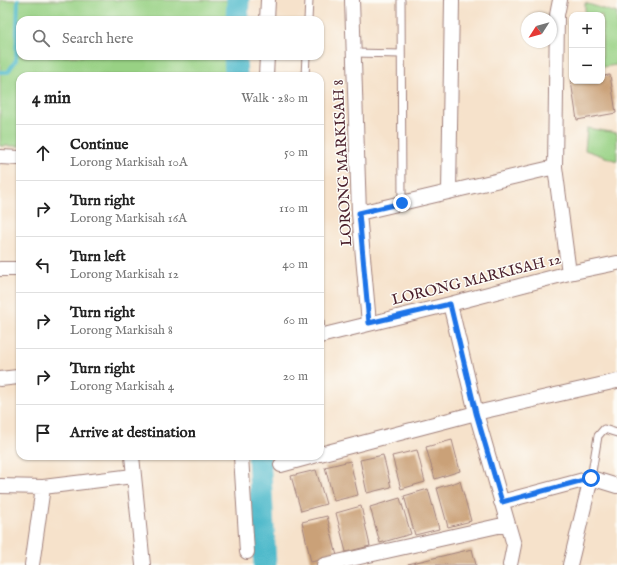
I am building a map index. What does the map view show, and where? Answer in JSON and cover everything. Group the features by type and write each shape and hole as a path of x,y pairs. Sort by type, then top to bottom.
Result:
{"street":[{"path":"267,16 268,0"},
{"name":"LORONG MARKISAH 8","path":"352,0 359,213 369,323"},
{"path":"449,192 452,0"},
{"path":"560,0 557,15 555,167 569,273"},
{"path":"266,72 267,60"},
{"path":"0,157 16,158"},
{"path":"359,213 555,167"},
{"name":"LORONG MARKISAH 12","path":"324,335 569,273 617,263"},
{"path":"0,269 16,269"},
{"path":"450,304 476,413 514,545 510,565"},
{"path":"0,379 16,377"},
{"path":"324,453 476,413 617,381"},
{"path":"132,460 142,565"},
{"path":"241,460 247,552"},
{"path":"281,465 299,460"},
{"path":"0,486 43,487 133,476"},
{"path":"502,502 591,478 617,486"},
{"path":"570,565 591,478"},
{"path":"32,565 43,487"},
{"path":"324,565 507,524"}],"lane":[{"path":"308,0 308,16"},
{"path":"401,0 402,203"},
{"path":"354,53 401,54"},
{"path":"305,72 306,60"},
{"path":"591,478 598,436 604,429 617,433"}],"green space":[{"path":"0,0 230,0 230,16 16,16 16,60 230,60 229,72 16,72 16,146 0,146"},
{"path":"585,3 617,13 617,65 605,67 605,12 585,12"},
{"path":"587,128 617,133 617,161 585,150"}],"building":[{"path":"610,75 616,113 577,120 571,84 605,84 605,76"},
{"path":"452,440 460,471 435,479 426,447"},
{"path":"417,450 425,482 401,489 392,456"},
{"path":"383,455 391,487 367,493 360,460"},
{"path":"350,461 358,495 334,501 325,467"},
{"path":"316,470 326,504 301,511 291,476"},
{"path":"460,481 471,521 448,527 437,488"},
{"path":"428,489 439,529 415,535 404,496"},
{"path":"400,498 411,534 380,543 370,507"},
{"path":"361,506 370,546 346,552 336,513"},
{"path":"327,516 337,556 311,562 302,522"},
{"path":"472,549 476,565 408,565 408,564"}],"waterway":[{"path":"17,16 18,0"},
{"path":"237,16 238,0"},
{"path":"0,72 8,72 16,60"},
{"path":"235,60 236,72"},
{"path":"259,460 265,565"}],"route":[{"path":"402,203 359,213 369,323 450,304 476,413 502,502 591,478"}]}
